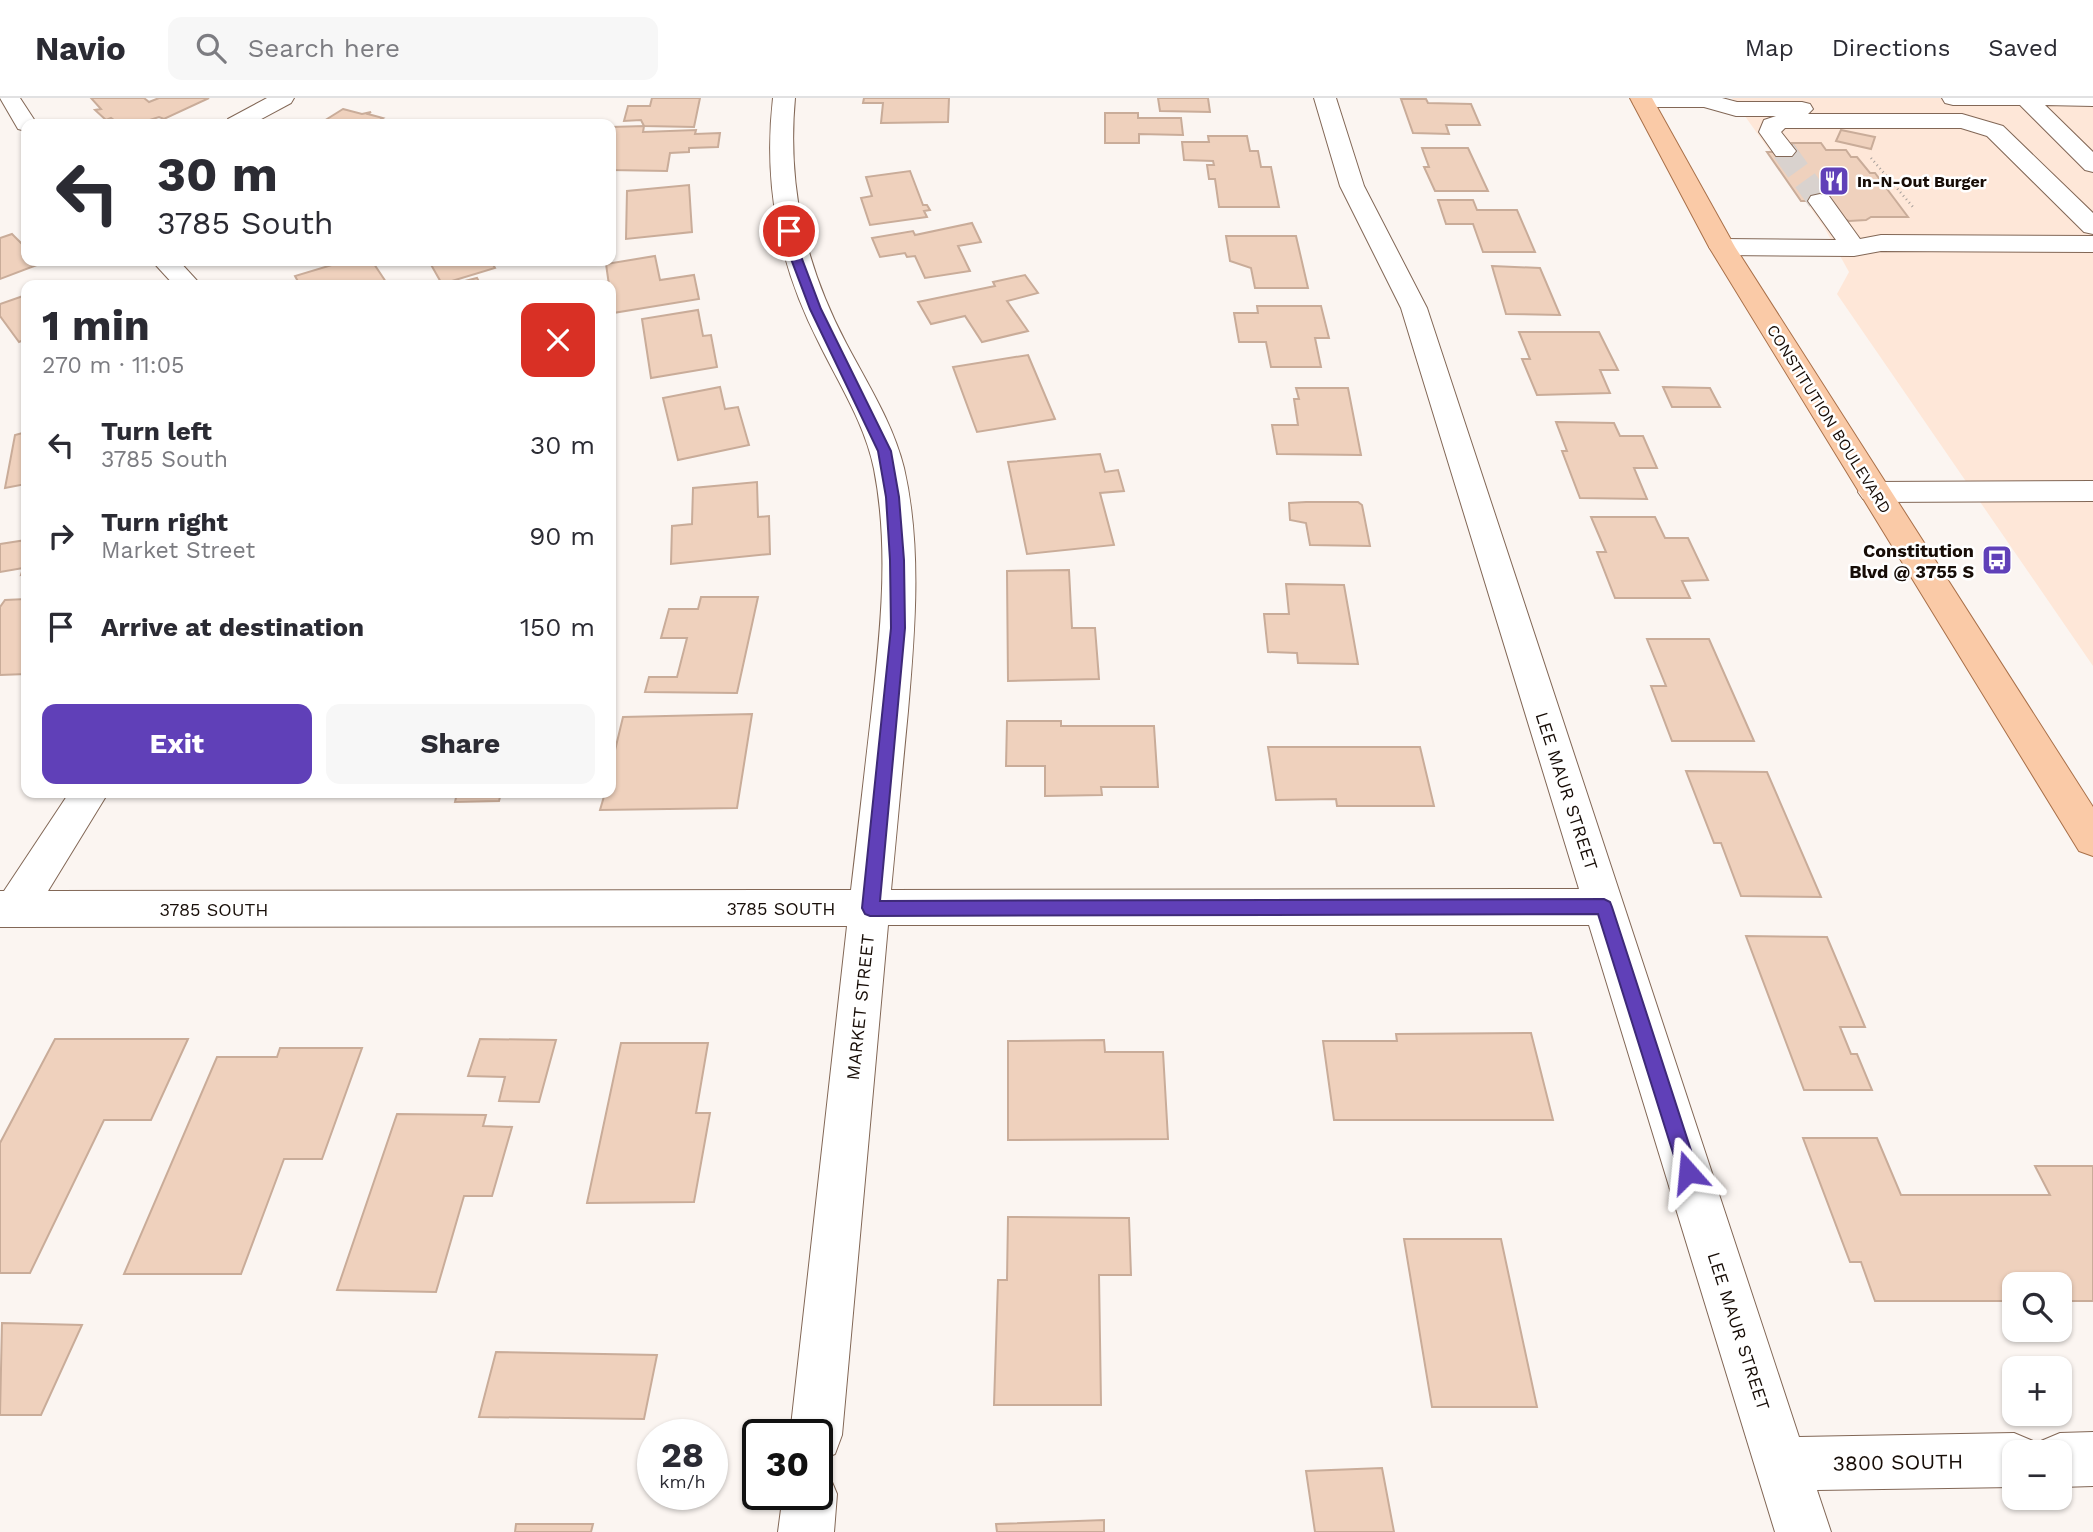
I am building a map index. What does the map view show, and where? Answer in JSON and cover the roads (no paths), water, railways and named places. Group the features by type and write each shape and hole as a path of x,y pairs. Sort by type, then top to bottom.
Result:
{"main road":[{"name":"CONSTITUTION BOULEVARD","path":"1641,99 1722,247 1874,492 2088,823"}],"street":[{"path":"9,98 23,119"},
{"path":"245,119 283,98"},
{"name":"MARKET STREET","path":"784,98 778,146 782,191 793,251 815,309 884,451 892,497 897,560 898,628 818,1419"},
{"name":"LEE MAUR STREET","path":"1325,98 1352,187 1398,272 1414,308 1803,1532"},
{"path":"1641,99 1708,99 1736,109 1802,109 1844,103 1927,103 1954,98 2093,99"},
{"path":"2026,99 2093,165"},
{"path":"2047,120 2093,120"},
{"path":"1784,151 1770,132 1772,125 1782,121 1962,121 1995,131 2093,227"},
{"path":"1820,201 1854,248"},
{"path":"1722,247 1854,248 1881,243 2093,244"},
{"path":"170,266 183,280"},
{"path":"1874,492 2093,491"},
{"path":"8,909 86,798"},
{"name":"3785 SOUTH","path":"8,909 1604,907"},
{"path":"2072,1460 2093,1460"},
{"name":"3800 SOUTH","path":"1781,1464 2002,1461"},
{"path":"806,1532 808,1510"}],"tunnel":[{"path":"1784,151 1820,201"}],"place":[{"name":"In-N-Out Burger","path":"1834,181"},
{"name":"Constitution Blvd @ 3755 S","path":"1997,560"}]}
